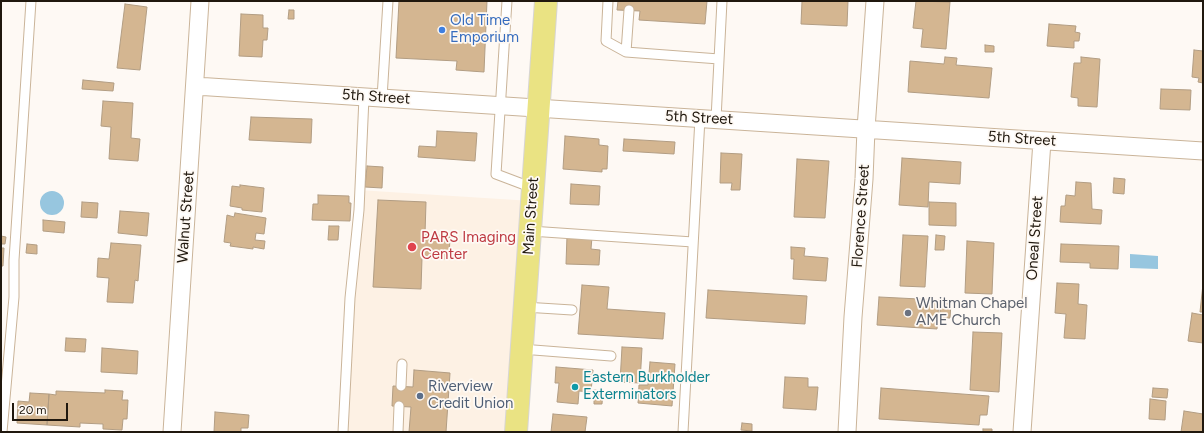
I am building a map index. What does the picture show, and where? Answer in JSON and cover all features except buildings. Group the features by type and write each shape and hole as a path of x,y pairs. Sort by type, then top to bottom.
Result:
{"main road":[{"name":"Main Street","path":"516,432 546,1"}],"street":[{"name":"Walnut Street","path":"172,432 200,1"},
{"name":"Florence Street","path":"847,432 853,317 864,179 875,1"},
{"name":"5th Street","path":"195,86 1203,151"},
{"name":"Oneal Street","path":"1022,432 1042,140"}],"lane":[{"path":"2,432 14,297 15,252 31,1"},
{"path":"382,98 388,1"},
{"path":"507,1 496,174 532,188"},
{"path":"608,1 606,41 626,52 720,59"},
{"path":"683,432 693,242 708,119 720,59 722,1"},
{"path":"626,52 628,10"},
{"path":"343,432 350,298 359,210 364,97"},
{"path":"530,230 693,242"},
{"path":"524,307 572,310"},
{"path":"521,349 611,356"},
{"path":"401,386 402,364"},
{"path":"398,432 399,406"}],"shaded area":[{"path":"358,190 532,201 516,432 342,432"}],"water":[{"path":"52,191 61,194 64,203 61,212 52,215 43,212 40,203 43,194"},
{"path":"1130,254 1158,256 1158,269 1130,268"}],"place":[{"name":"Old Time Emporium","path":"442,30"},
{"name":"PARS Imaging Center","path":"412,247"},
{"name":"Whitman Chapel AME Church","path":"908,313"},
{"name":"Eastern Burkholder Exterminators","path":"575,387"},
{"name":"Riverview Credit Union","path":"420,396"}]}
